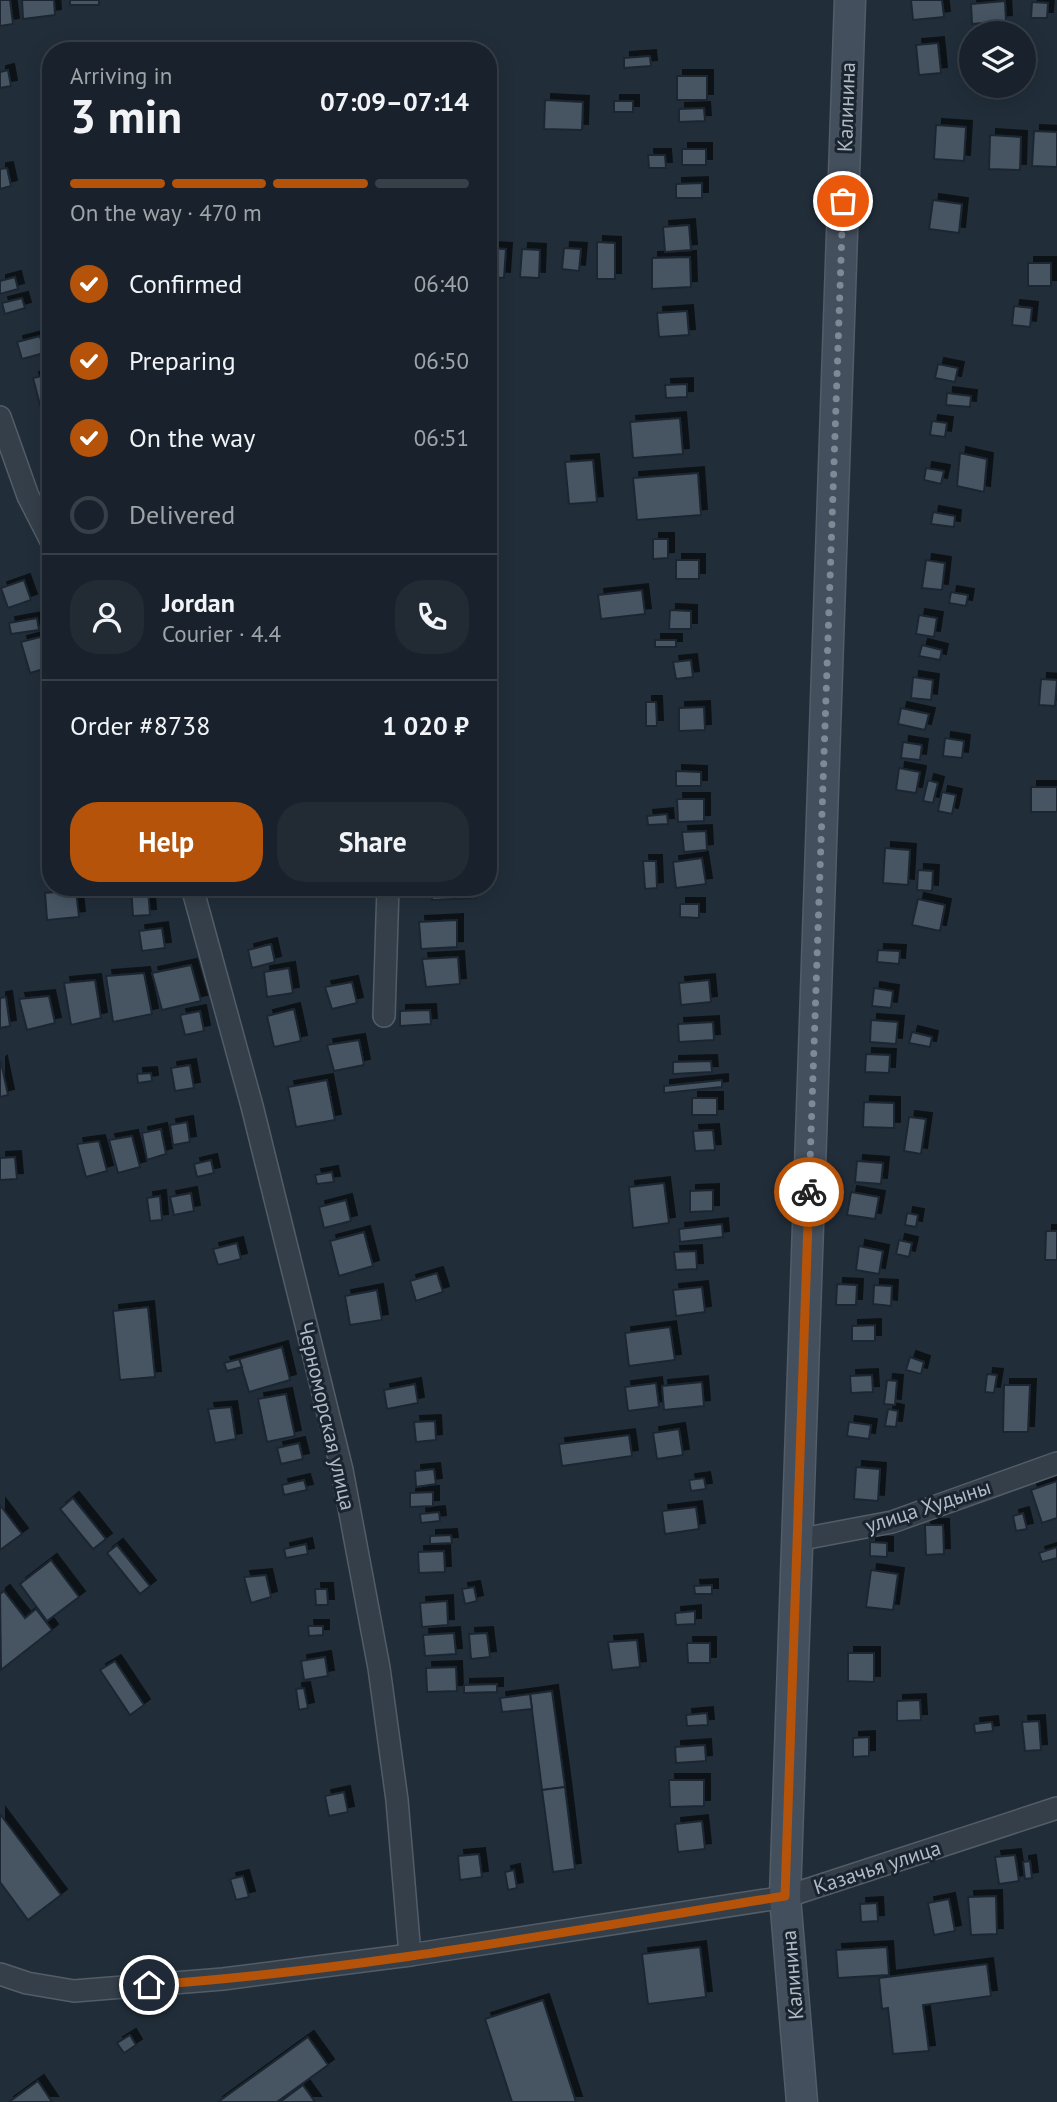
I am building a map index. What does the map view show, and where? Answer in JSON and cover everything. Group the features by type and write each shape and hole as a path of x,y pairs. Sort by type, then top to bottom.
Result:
{"street":[{"name":"Калинина","path":"802,2102 785,1896 850,0"},
{"path":"0,417 28,496 42,523"},
{"name":"Черноморская улица","path":"194,896 252,1106 342,1470 382,1695 397,1800 410,1955"},
{"path":"384,1016 388,896"},
{"name":"улица Худыны","path":"797,1540 892,1522 1057,1463"},
{"name":"Казачья улица","path":"0,1974 27,1983 88,1990 223,1979 410,1955 785,1896 1057,1808"}],"building":[{"path":"0,0 10,0 13,24 0,26"},
{"path":"22,0 54,0 55,15 23,19"},
{"path":"70,0 99,0 99,5 70,5"},
{"path":"911,0 942,0 944,17 913,20"},
{"path":"1005,1 1006,21 972,21 971,4"},
{"path":"1032,2 1048,3 1047,18 1031,18"},
{"path":"938,43 941,73 919,75 916,45"},
{"path":"650,56 651,66 624,68 624,58"},
{"path":"8,70 11,86 0,88 0,72"},
{"path":"677,76 707,76 707,100 677,100"},
{"path":"545,100 583,102 582,130 544,129"},
{"path":"614,101 633,101 633,112 614,112"},
{"path":"704,108 705,121 679,122 679,109"},
{"path":"936,125 966,127 964,161 934,159"},
{"path":"1034,131 1057,132 1057,167 1032,166"},
{"path":"990,135 1021,137 1020,170 989,169"},
{"path":"682,149 706,149 706,165 682,165"},
{"path":"648,155 665,155 666,168 649,168"},
{"path":"7,168 11,186 0,189 0,169"},
{"path":"702,183 702,198 676,198 676,184"},
{"path":"933,200 962,204 959,233 929,229"},
{"path":"689,225 691,250 665,252 663,227"},
{"path":"597,242 615,243 615,279 597,279"},
{"path":"497,248 506,249 504,278 497,278"},
{"path":"564,248 581,249 579,271 562,269"},
{"path":"522,249 540,250 539,278 520,277"},
{"path":"690,257 691,287 652,289 652,258"},
{"path":"1028,263 1051,263 1051,286 1028,286"},
{"path":"15,277 18,289 0,294 0,281"},
{"path":"22,298 25,308 5,314 2,303"},
{"path":"1014,306 1032,308 1030,327 1012,325"},
{"path":"687,311 689,335 659,337 657,313"},
{"path":"40,336 42,354 22,359 17,342"},
{"path":"938,364 958,368 955,382 935,378"},
{"path":"42,376 42,404 40,405 33,378"},
{"path":"687,384 687,397 666,398 665,385"},
{"path":"947,393 971,396 970,407 946,405"},
{"path":"680,418 683,454 633,458 630,422"},
{"path":"932,421 947,423 945,437 930,435"},
{"path":"960,453 987,459 984,492 957,486"},
{"path":"593,460 597,502 569,504 565,462"},
{"path":"926,468 944,471 941,484 924,480"},
{"path":"698,473 701,515 637,520 633,478"},
{"path":"933,512 955,516 954,527 931,524"},
{"path":"653,539 668,539 668,558 653,559"},
{"path":"676,560 699,560 699,579 676,579"},
{"path":"926,560 945,563 942,590 922,588"},
{"path":"24,580 31,600 8,608 1,588"},
{"path":"642,590 645,614 601,619 598,595"},
{"path":"951,592 968,595 966,606 949,603"},
{"path":"670,610 691,611 691,629 669,629"},
{"path":"919,615 937,618 934,637 916,634"},
{"path":"37,618 39,630 11,634 9,623"},
{"path":"42,636 42,670 30,673 21,642"},
{"path":"655,640 676,640 676,647 655,647"},
{"path":"922,645 942,650 940,660 919,656"},
{"path":"691,660 693,677 676,679 673,662"},
{"path":"913,677 933,680 931,700 911,698"},
{"path":"1041,679 1057,680 1055,706 1039,705"},
{"path":"646,702 656,702 657,726 646,726"},
{"path":"704,707 705,730 679,731 679,708"},
{"path":"901,708 929,714 925,730 898,724"},
{"path":"945,738 964,741 962,758 943,756"},
{"path":"903,742 922,745 920,760 901,758"},
{"path":"899,768 920,772 916,793 896,790"},
{"path":"676,771 701,772 701,786 676,786"},
{"path":"928,780 938,783 933,803 923,801"},
{"path":"1031,787 1057,787 1057,812 1031,812"},
{"path":"942,792 956,795 952,814 938,811"},
{"path":"677,799 704,799 704,821 678,822"},
{"path":"667,814 668,824 648,825 647,816"},
{"path":"706,831 707,850 684,852 682,832"},
{"path":"885,848 910,850 908,885 883,883"},
{"path":"702,858 706,884 676,888 673,862"},
{"path":"643,861 656,861 657,888 645,889"},
{"path":"918,870 933,871 932,891 917,890"},
{"path":"45,896 77,896 79,917 47,920"},
{"path":"132,896 149,896 150,915 133,916"},
{"path":"432,896 476,896 476,898 432,900"},
{"path":"918,899 945,905 940,931 912,925"},
{"path":"680,904 699,904 699,918 680,917"},
{"path":"457,920 457,947 421,949 419,922"},
{"path":"162,928 165,948 142,951 139,931"},
{"path":"271,944 275,962 252,968 248,950"},
{"path":"878,950 900,951 899,964 877,962"},
{"path":"458,957 460,984 426,987 422,959"},
{"path":"191,965 201,1001 162,1010 152,973"},
{"path":"289,968 293,993 267,997 264,972"},
{"path":"144,973 152,1014 113,1022 106,976"},
{"path":"95,980 101,1018 71,1025 64,983"},
{"path":"709,980 711,1002 681,1005 679,983"},
{"path":"352,982 357,1003 332,1009 325,987"},
{"path":"874,988 893,991 891,1008 872,1006"},
{"path":"49,996 55,1023 27,1030 19,999"},
{"path":"6,997 10,1026 0,1028 0,998"},
{"path":"294,1009 301,1041 274,1047 267,1016"},
{"path":"430,1010 431,1024 400,1026 400,1011"},
{"path":"200,1011 204,1031 185,1035 180,1015"},
{"path":"871,1020 898,1022 896,1044 870,1042"},
{"path":"713,1022 714,1040 679,1042 678,1024"},
{"path":"912,1032 932,1037 930,1047 909,1043"},
{"path":"359,1040 364,1065 334,1071 327,1045"},
{"path":"866,1054 890,1055 889,1073 865,1072"},
{"path":"711,1061 712,1072 673,1074 673,1062"},
{"path":"0,1063 8,1095 0,1097"},
{"path":"190,1065 194,1088 175,1091 171,1068"},
{"path":"151,1073 152,1081 138,1083 137,1074"},
{"path":"327,1080 335,1120 296,1127 288,1087"},
{"path":"722,1080 722,1087 664,1093 664,1086"},
{"path":"692,1098 717,1098 717,1115 692,1115"},
{"path":"864,1102 894,1103 894,1128 863,1127"},
{"path":"909,1117 926,1119 921,1154 904,1151"},
{"path":"187,1122 190,1142 173,1145 170,1125"},
{"path":"161,1129 166,1154 147,1160 142,1133"},
{"path":"713,1130 715,1150 695,1151 693,1131"},
{"path":"132,1136 140,1167 118,1173 109,1140"},
{"path":"99,1141 107,1171 86,1177 77,1144"},
{"path":"15,1157 17,1179 0,1180 0,1158"},
{"path":"211,1160 214,1173 197,1177 194,1164"},
{"path":"857,1161 883,1163 881,1184 855,1182"},
{"path":"332,1172 334,1182 317,1184 315,1175"},
{"path":"664,1183 669,1223 633,1228 629,1187"},
{"path":"713,1190 713,1211 690,1212 690,1191"},
{"path":"851,1192 879,1197 875,1219 847,1215"},
{"path":"191,1193 194,1211 174,1215 170,1197"},
{"path":"160,1196 162,1220 150,1221 147,1198"},
{"path":"346,1200 351,1221 324,1228 319,1207"},
{"path":"907,1213 918,1215 916,1227 905,1225"},
{"path":"722,1224 723,1237 680,1242 679,1229"},
{"path":"1046,1231 1057,1231 1057,1260 1045,1260"},
{"path":"364,1232 373,1266 339,1276 330,1241"},
{"path":"899,1240 912,1243 909,1257 896,1254"},
{"path":"237,1243 241,1259 218,1265 213,1249"},
{"path":"859,1246 883,1251 879,1274 856,1270"},
{"path":"696,1251 697,1269 676,1270 674,1252"},
{"path":"437,1273 443,1292 416,1301 410,1281"},
{"path":"837,1284 857,1285 856,1305 836,1305"},
{"path":"874,1285 892,1286 891,1306 873,1304"},
{"path":"702,1287 705,1312 676,1316 673,1290"},
{"path":"377,1290 382,1320 350,1325 345,1296"},
{"path":"148,1307 155,1377 120,1380 113,1311"},
{"path":"875,1325 875,1341 852,1341 852,1326"},
{"path":"670,1327 675,1360 629,1366 625,1333"},
{"path":"282,1347 290,1380 249,1392 239,1359"},
{"path":"910,1357 924,1362 921,1374 906,1370"},
{"path":"239,1359 242,1367 227,1371 224,1363"},
{"path":"987,1374 997,1375 994,1393 985,1392"},
{"path":"872,1375 873,1392 851,1393 850,1376"},
{"path":"887,1380 897,1381 895,1405 884,1404"},
{"path":"702,1382 704,1406 664,1410 662,1386"},
{"path":"656,1383 659,1407 628,1411 625,1387"},
{"path":"415,1384 418,1403 387,1409 384,1390"},
{"path":"1004,1385 1030,1385 1028,1432 1003,1432"},
{"path":"286,1394 295,1436 267,1442 258,1399"},
{"path":"231,1407 236,1439 215,1443 208,1409"},
{"path":"888,1409 898,1411 896,1427 885,1426"},
{"path":"435,1421 436,1440 416,1442 414,1422"},
{"path":"849,1422 871,1425 869,1439 847,1436"},
{"path":"679,1429 683,1455 657,1459 653,1433"},
{"path":"629,1435 632,1456 562,1466 559,1444"},
{"path":"299,1443 303,1459 281,1464 277,1448"},
{"path":"856,1467 880,1469 878,1501 854,1499"},
{"path":"434,1469 436,1484 416,1487 415,1471"},
{"path":"704,1478 706,1489 691,1491 689,1480"},
{"path":"304,1480 307,1490 284,1495 282,1485"},
{"path":"1057,1481 1057,1518 1042,1523 1031,1490"},
{"path":"433,1492 433,1506 410,1507 410,1493"},
{"path":"73,1498 106,1539 93,1549 60,1509"},
{"path":"0,1505 22,1534 0,1550"},
{"path":"696,1507 699,1529 665,1534 662,1511"},
{"path":"439,1512 440,1521 421,1523 420,1514"},
{"path":"1023,1513 1027,1529 1016,1531 1013,1516"},
{"path":"925,1525 943,1525 944,1554 926,1555"},
{"path":"451,1535 452,1543 430,1544 430,1536"},
{"path":"870,1542 887,1543 887,1557 870,1556"},
{"path":"306,1544 308,1554 286,1558 284,1549"},
{"path":"117,1545 150,1586 140,1594 107,1553"},
{"path":"1057,1547 1057,1558 1042,1562 1039,1553"},
{"path":"444,1551 445,1572 419,1573 418,1552"},
{"path":"51,1560 79,1597 47,1621 20,1584"},
{"path":"871,1570 898,1574 893,1610 866,1607"},
{"path":"266,1575 271,1597 251,1603 244,1577"},
{"path":"712,1585 712,1594 695,1594 694,1586"},
{"path":"474,1587 477,1601 465,1604 462,1589"},
{"path":"315,1589 327,1589 328,1605 316,1605"},
{"path":"4,1591 25,1618 36,1609 52,1630 1,1670 0,1594"},
{"path":"447,1601 448,1625 422,1627 420,1603"},
{"path":"695,1611 695,1624 676,1625 675,1613"},
{"path":"308,1626 323,1626 323,1635 309,1636"},
{"path":"454,1633 456,1654 425,1656 423,1635"},
{"path":"487,1633 490,1657 471,1659 469,1634"},
{"path":"637,1640 640,1667 612,1670 608,1642"},
{"path":"687,1643 710,1643 710,1663 688,1663"},
{"path":"848,1653 874,1653 874,1682 848,1681"},
{"path":"325,1657 328,1676 304,1680 301,1661"},
{"path":"115,1661 144,1705 130,1715 100,1670"},
{"path":"456,1667 457,1691 427,1692 426,1668"},
{"path":"497,1684 497,1692 464,1693 464,1685"},
{"path":"304,1688 308,1708 299,1710 296,1689"},
{"path":"552,1691 565,1787 542,1790 530,1694"},
{"path":"530,1694 532,1709 502,1712 500,1698"},
{"path":"920,1700 921,1720 897,1721 897,1701"},
{"path":"707,1713 708,1725 687,1726 686,1715"},
{"path":"1039,1721 1041,1750 1025,1751 1022,1722"},
{"path":"992,1722 993,1731 975,1733 974,1724"},
{"path":"869,1737 869,1756 853,1757 853,1738"},
{"path":"705,1745 706,1761 676,1763 675,1747"},
{"path":"669,1780 704,1780 704,1806 670,1807"},
{"path":"565,1787 575,1869 553,1872 542,1790"},
{"path":"344,1792 348,1812 329,1816 325,1796"},
{"path":"0,1814 61,1895 28,1920 0,1882"},
{"path":"702,1821 705,1849 678,1852 675,1824"},
{"path":"479,1854 482,1877 460,1880 458,1856"},
{"path":"1015,1855 1019,1881 999,1884 995,1857"},
{"path":"1030,1861 1032,1878 1025,1879 1023,1862"},
{"path":"514,1870 517,1888 508,1890 505,1872"},
{"path":"243,1876 249,1897 236,1900 230,1879"},
{"path":"996,1896 997,1934 971,1935 968,1897"},
{"path":"949,1899 955,1931 934,1935 928,1903"},
{"path":"877,1903 878,1921 861,1922 860,1904"},
{"path":"700,1947 706,1997 648,2004 642,1954"},
{"path":"887,1947 889,1975 838,1978 836,1950"},
{"path":"987,1964 991,1996 923,2005 929,2051 893,2054 888,2008 882,2009 879,1978"},
{"path":"543,2000 576,2102 512,2102 485,2019"},
{"path":"130,2035 136,2045 124,2053 117,2043"},
{"path":"308,2037 328,2065 277,2102 218,2102"},
{"path":"38,2081 52,2102 9,2102"},
{"path":"303,2085 315,2102 280,2102"}],"way so far":[{"path":"809,1192 843,201"}],"route":[{"path":"149,1985 223,1979 410,1955 785,1896 809,1192"}]}
